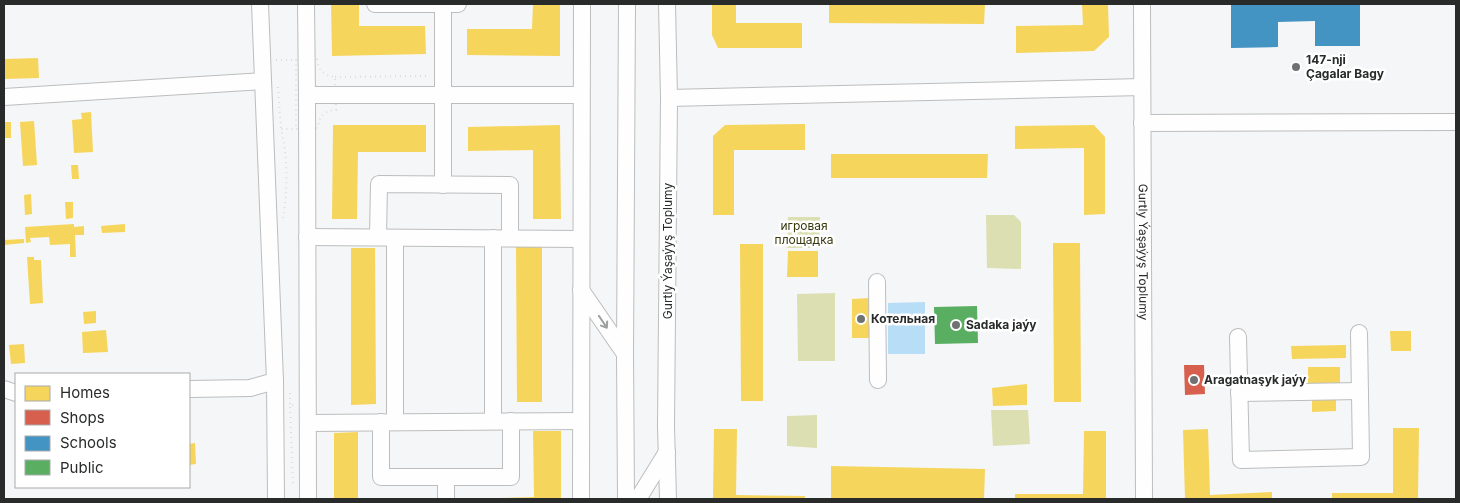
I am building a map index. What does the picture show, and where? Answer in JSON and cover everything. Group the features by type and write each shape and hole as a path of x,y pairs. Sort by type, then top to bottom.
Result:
{"street":[{"path":"260,4 282,383 276,499"},
{"path":"306,4 308,499"},
{"path":"375,4 458,4"},
{"path":"443,4 443,184"},
{"path":"581,499 582,4"},
{"path":"626,499 627,4"},
{"name":"Gurtly Ýaşaýyş Toplumy","path":"667,4 669,98 668,499"},
{"name":"Gurtly Ýaşaýyş Toplumy","path":"1142,4 1144,499"},
{"path":"4,97 263,81"},
{"path":"669,98 1142,87"},
{"path":"307,95 582,95"},
{"path":"1142,123 1456,122"},
{"path":"378,237 379,184 443,184 510,185 510,238"},
{"path":"308,236 581,239"},
{"path":"396,238 388,422 381,477 510,478 511,421"},
{"path":"493,238 493,422"},
{"path":"877,282 878,380"},
{"path":"581,290 625,354"},
{"path":"1238,337 1241,460 1361,458 1358,334"},
{"path":"190,389 250,388 282,383"},
{"path":"1239,393 1360,391"},
{"path":"308,423 581,421"},
{"path":"638,499 667,452"},
{"path":"446,477 446,499"}],"path":[{"path":"335,77 430,76"},
{"path":"283,224 286,208 286,181 285,147 281,129 296,129"},
{"path":"282,383 290,405 294,487"},
{"path":"290,405 299,405"}],"green space":[{"path":"986,215 1014,215 1021,222 1021,269 987,268"},
{"name":"игровая площадка","path":"788,217 820,217 819,248 787,248"},
{"path":"835,293 835,361 798,361 797,294"},
{"path":"991,410 1028,410 1030,444 993,446"},
{"path":"817,415 817,448 787,446 787,416"}],"water":[{"path":"925,302 925,354 888,354 888,303"}],"building: Homes":[{"path":"331,4 359,4 359,26 425,26 426,54 332,56"},
{"path":"533,4 560,4 560,56 467,55 467,29 532,29"},
{"path":"712,4 736,4 736,23 802,23 802,48 718,48 712,35"},
{"path":"829,4 985,4 984,24 829,23"},
{"path":"1082,4 1108,4 1109,37 1094,51 1016,53 1016,26 1083,25"},
{"path":"38,58 39,78 4,79 4,59"},
{"path":"91,112 93,152 74,153 72,120 82,119 81,113"},
{"path":"34,121 37,165 23,166 20,122"},
{"path":"4,122 11,122 11,138 4,138"},
{"path":"805,124 805,150 734,150 734,215 713,215 713,136 725,125"},
{"path":"333,125 426,125 426,152 358,152 357,219 332,219"},
{"path":"560,125 561,219 533,219 533,150 468,151 468,127"},
{"path":"1094,125 1105,137 1105,214 1084,215 1084,148 1015,149 1015,126"},
{"path":"831,154 988,154 987,178 831,178"},
{"path":"71,165 78,165 79,179 72,179"},
{"path":"31,194 32,214 25,215 24,195"},
{"path":"65,202 73,202 73,218 66,219"},
{"path":"74,224 74,227 84,226 84,235 75,235 76,257 70,257 70,244 50,245 49,237 30,238 31,242 26,243 25,227"},
{"path":"125,224 125,232 102,233 101,226"},
{"path":"24,239 24,243 4,245 4,240"},
{"path":"1053,243 1080,243 1081,402 1054,402"},
{"path":"740,244 763,244 763,401 741,401"},
{"path":"516,246 542,246 542,402 517,402"},
{"path":"351,248 375,248 376,404 351,405"},
{"path":"788,251 818,251 818,277 787,277"},
{"path":"27,257 41,260 43,303 30,304"},
{"name":"Котельная","path":"870,298 871,338 852,338 852,299"},
{"path":"96,311 96,323 84,324 83,312"},
{"path":"106,330 108,352 83,353 82,332"},
{"path":"1390,331 1411,331 1411,351 1391,351"},
{"path":"24,344 25,363 11,364 9,345"},
{"path":"1346,345 1346,358 1292,359 1291,346"},
{"path":"1308,367 1340,367 1340,383 1308,383"},
{"path":"1027,384 1027,405 993,406 992,388"},
{"path":"1312,398 1336,398 1336,411 1312,412"},
{"path":"1393,428 1419,428 1418,499 1332,499 1332,493 1393,493"},
{"path":"714,429 737,429 736,495 805,496 805,499 713,499"},
{"path":"1208,429 1210,495 1272,492 1272,499 1185,499 1183,430"},
{"path":"533,431 561,431 561,499 497,499 534,497"},
{"path":"1084,431 1106,431 1106,499 1015,499 1015,494 1083,494"},
{"path":"358,432 358,499 334,499 334,433"},
{"path":"195,443 196,464 190,465 190,444"},
{"path":"831,466 985,469 984,499 831,499"}],"building: Shops":[{"name":"Aragatnaşyk jaýy","path":"1184,365 1204,365 1205,394 1185,395"}],"building: Schools":[{"path":"1231,4 1360,4 1360,46 1315,46 1315,21 1278,22 1278,47 1231,48"}],"building: Public":[{"name":"Sadaka jaýy","path":"977,306 978,343 935,344 934,307"}],"place":[{"name":"147-nji Çagalar Bagy","path":"1296,67"},
{"name":"Котельная","path":"861,319"},
{"name":"Sadaka jaýy","path":"956,325"},
{"name":"Aragatnaşyk jaýy","path":"1194,380"}]}
